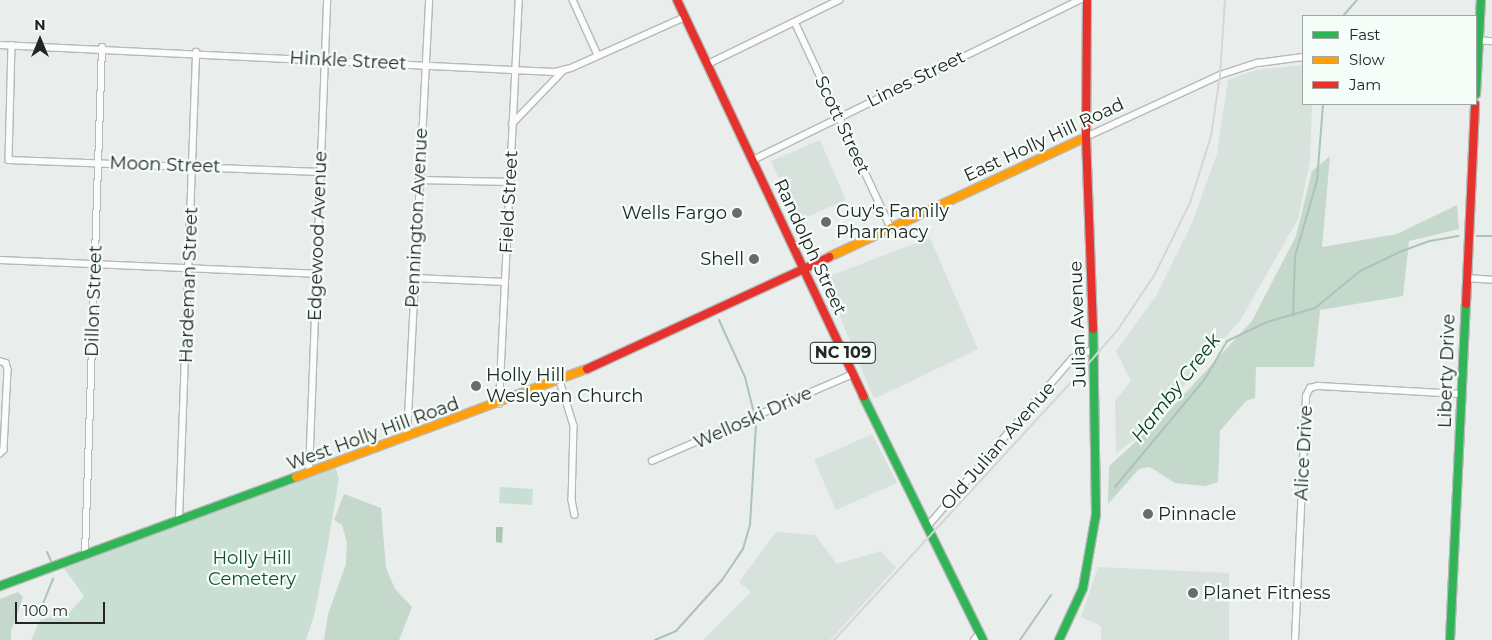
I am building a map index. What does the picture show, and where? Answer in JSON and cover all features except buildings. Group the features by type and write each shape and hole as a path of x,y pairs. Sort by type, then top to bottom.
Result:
{"street":[{"name":"Edgewood Avenue","path":"309,473 327,0"},
{"name":"Pennington Avenue","path":"407,437 429,0"},
{"name":"Field Street","path":"499,404 519,0"},
{"path":"574,0 598,55"},
{"name":"Randolph Street","path":"677,0 926,528 981,637"},
{"path":"708,64 839,0"},
{"name":"Lines Street","path":"753,160 1080,0"},
{"name":"Julian Avenue","path":"1059,640 1076,606 1092,550 1096,514 1094,349 1086,137 1087,0"},
{"path":"1481,0 1477,40 1492,41"},
{"name":"Hinkle Street","path":"0,45 196,52 515,70 564,70 685,17"},
{"name":"Scott Street","path":"795,22 838,118 891,228"},
{"name":"Moon Street","path":"12,45 9,160 320,172"},
{"name":"Dillon Street","path":"85,554 102,48"},
{"name":"Hardeman Street","path":"179,519 190,266 196,52"},
{"name":"East Holly Hill Road","path":"804,268 1220,75 1258,63 1302,57"},
{"path":"512,124 564,70"},
{"name":"Liberty Drive","path":"1450,640 1475,105"},
{"path":"419,180 511,182"},
{"path":"0,260 190,266 316,274"},
{"name":"West Holly Hill Road","path":"0,586 560,381 804,268"},
{"path":"414,278 505,282"},
{"path":"1466,278 1492,280"},
{"name":"Old Julian Avenue","path":"926,528 1073,358 1094,349"},
{"path":"0,454 4,450 3,362"},
{"name":"Welloski Drive","path":"652,461 853,374"},
{"path":"560,381 574,426 572,500 575,515"},
{"name":"Alice Drive","path":"1295,640 1306,396 1310,388 1318,386 1461,394"},
{"path":"974,640 981,637"}],"shaded area":[{"path":"1302,65 1302,105 1312,105 1310,161 1298,219 1241,319 1141,435 1116,453 1115,401 1131,381 1116,351 1156,296 1192,223 1217,154 1228,80 1256,70"},
{"path":"820,140 846,200 797,221 771,161"},
{"path":"1330,156 1322,247 1397,234 1457,205 1459,229 1409,241 1403,296 1320,310 1314,367 1256,367 1255,398 1246,401 1220,431 1218,482 1205,486 1175,483 1150,467 1139,469 1108,504 1109,466 1166,414 1252,321 1296,236 1312,171"},
{"path":"930,238 978,349 874,399 824,278"},
{"path":"872,434 897,483 836,510 814,460"},
{"path":"344,494 381,508 386,568 395,589 412,607 399,640 324,640 328,614 346,564 347,543 342,525 334,520"},
{"path":"496,527 503,527 502,543 496,542"},
{"path":"776,532 815,535 837,564 881,551 896,568 830,640 703,640 751,592 739,582"},
{"path":"1098,567 1229,573 1229,640 1101,640 1101,626 1081,617"},
{"path":"18,592 23,597 11,631 11,640 0,640 0,599"}],"green space":[{"name":"Holly Hill Cemetery","path":"334,464 339,478 314,616 306,640 31,640 40,620 70,612 84,596 61,564"},
{"path":"500,487 533,489 532,505 499,503"}],"waterway":[{"path":"1344,15 1357,0"},
{"path":"1293,316 1295,256 1317,181 1323,105"},
{"name":"Hamby Creek","path":"1115,487 1205,379 1227,341 1267,322 1315,308 1360,271 1402,251 1430,241 1459,236"},
{"name":"Hamby Creek","path":"1477,236 1492,236"},
{"path":"719,320 745,377 754,414"},
{"path":"655,640 676,631 722,580 743,549 750,525 756,424"},
{"path":"47,552 51,561"},
{"path":"40,611 53,579"},
{"name":"Hamby Creek","path":"1020,640 1051,595"}],"railway":[{"path":"834,640 1117,331 1155,274 1190,203 1211,136 1220,75 1225,0"}],"traffic: fast":[{"path":"1477,75 1481,0"},
{"path":"1450,640 1466,304"},
{"path":"1059,640 1083,588 1096,514 1093,329"},
{"path":"863,396 983,640"},
{"path":"0,586 296,477"}],"traffic: slow":[{"path":"829,257 1086,137"},
{"path":"296,477 587,369"}],"traffic: jam":[{"path":"677,0 863,396"},
{"path":"1087,0 1086,137 1093,329"},
{"path":"1466,304 1475,105"},
{"path":"587,369 829,257"}],"place":[{"name":"Wells Fargo","path":"737,213"},
{"name":"Guy's Family Pharmacy","path":"826,222"},
{"name":"Shell","path":"754,259"},
{"name":"Holly Hill Wesleyan Church","path":"476,386"},
{"name":"Pinnacle","path":"1148,514"},
{"name":"Planet Fitness","path":"1193,593"}]}
